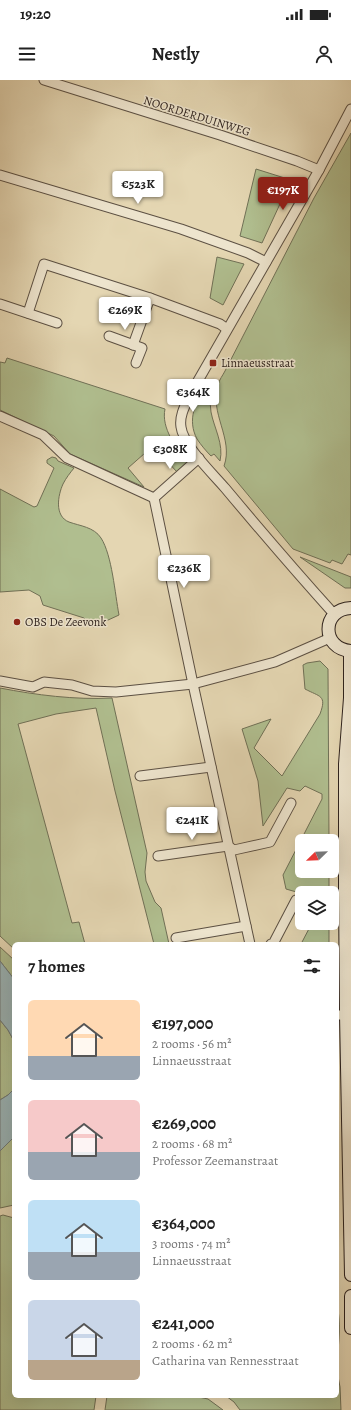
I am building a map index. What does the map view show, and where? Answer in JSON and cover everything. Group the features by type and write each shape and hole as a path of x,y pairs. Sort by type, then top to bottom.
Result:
{"main road":[{"path":"351,608 334,614 329,626 330,638 337,647 343,650 351,651 350,710 345,764 348,979 344,1015 351,1274"},
{"path":"351,1296 351,1328"}],"street":[{"name":"NOORDERDUINWEG","path":"44,80 220,135 319,170"},
{"path":"334,614 279,552 186,442 181,428 181,414 227,328 319,170 351,109"},
{"path":"0,175 181,229 248,253 266,262"},
{"path":"28,313 44,264 150,298 227,328"},
{"path":"133,345 150,298"},
{"path":"0,304 57,323"},
{"path":"109,336 142,348 136,363"},
{"path":"0,416 43,435 67,458 154,498"},
{"path":"154,498 199,458"},
{"path":"154,498 250,942"},
{"path":"0,681 33,687 44,682 72,685 92,691 116,692 193,684 275,662 330,638"},
{"path":"140,776 212,767"},
{"path":"158,856 228,846 234,850 270,842 291,803"},
{"path":"274,942 295,902"},
{"path":"176,938 246,926"}],"green space":[{"path":"351,133 351,555 348,554 342,564 332,560 330,563 293,549 224,466 226,446 216,395 220,379 314,198"},
{"path":"256,169 291,180 262,243 240,236"},
{"path":"217,257 244,264 223,305 210,298"},
{"path":"7,358 165,409 165,423 170,437 188,462 177,472 153,446 128,468 144,487 70,454 54,436 0,410 0,362 5,363"},
{"path":"207,387 212,418 220,442 220,461 214,454 211,456 197,439 194,432 194,411 199,398"},
{"path":"52,457 74,468 61,489 58,505 61,515 69,522 95,531 105,545 108,554 119,615 93,627 84,618 43,605 40,596 29,590 0,592 0,489 34,507 37,506 54,468 47,463 47,460"},
{"path":"300,557 351,577 351,588 345,588"},
{"path":"320,661 328,669 329,834 304,834 322,799 322,794 305,786 300,791 287,788 263,826 258,781 242,729 271,719 254,748 282,776 320,714 322,708 323,703 321,697 305,689 303,665"},
{"path":"0,688 56,696 112,698 147,853 145,872 146,881 155,902 161,908 169,942 153,942 115,791 96,708 56,714 18,724 72,923 79,922 84,942 12,942 12,947 0,936"},
{"path":"295,852 295,878 329,878 329,886 295,886 295,892 286,889 283,875"},
{"path":"308,930 329,930 329,942 302,942"},
{"path":"0,947 12,958 12,976 0,961"},
{"path":"0,1020 12,1037 12,1091 0,1100"},
{"path":"12,1139 12,1205 0,1208 0,1151"},
{"path":"3,1215 12,1217 12,1398 96,1398 94,1410 0,1410 0,1216"},
{"path":"339,1382 341,1410 240,1410 229,1398 339,1398"},
{"path":"107,1398 203,1398 208,1399 223,1410 105,1410"}],"water":[{"path":"0,961 12,976 12,1037 0,1020"},
{"path":"12,1091 12,1139 0,1151 0,1100"}],"place":[{"name":"Linnaeusstraat","path":"213,363"},
{"name":"OBS De Zeevonk","path":"17,622"}]}
